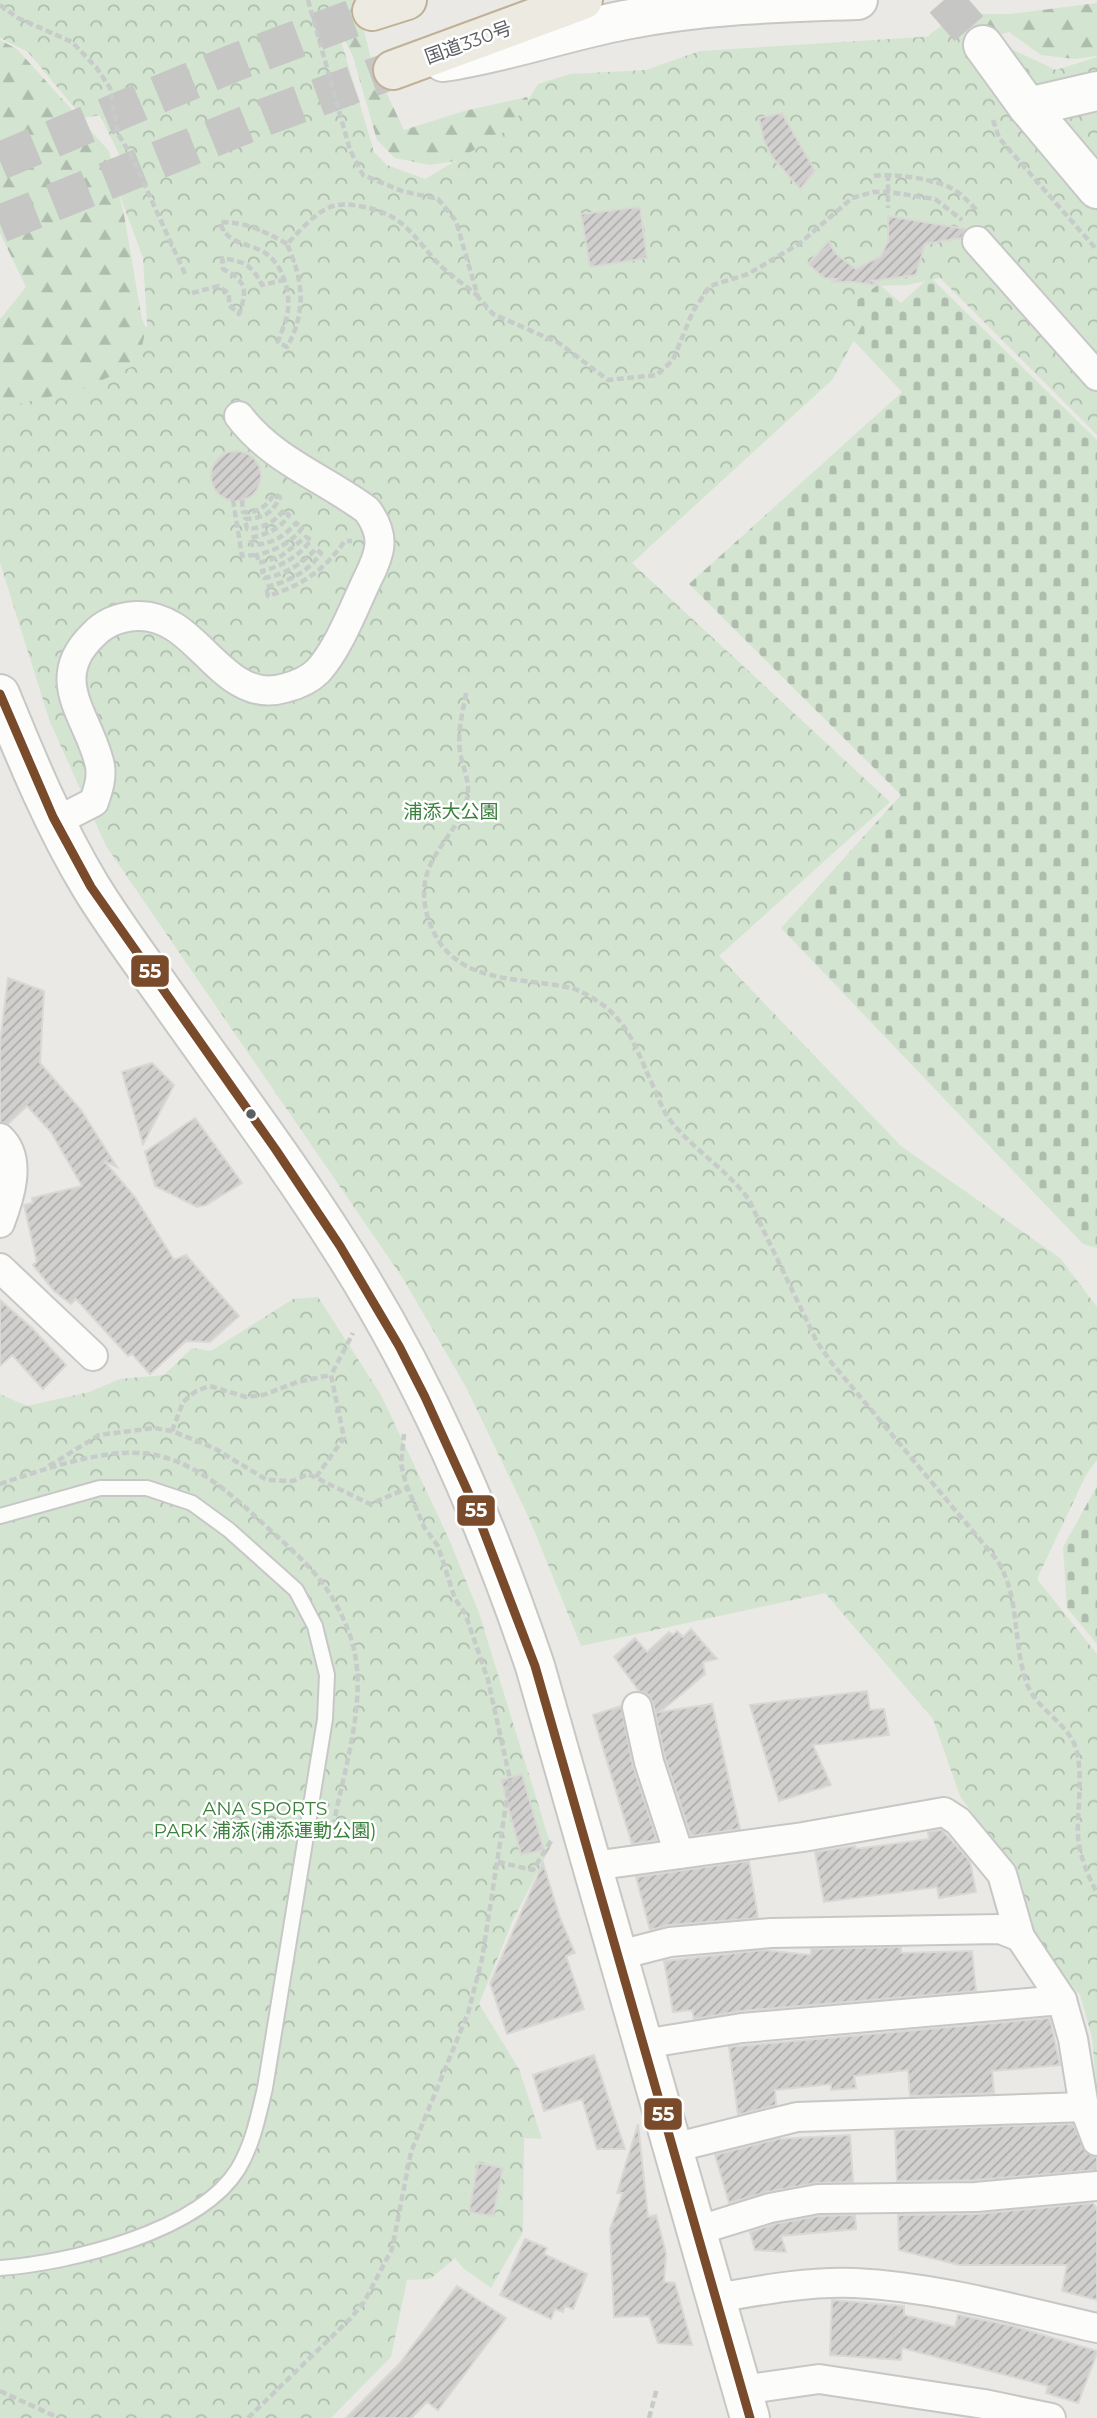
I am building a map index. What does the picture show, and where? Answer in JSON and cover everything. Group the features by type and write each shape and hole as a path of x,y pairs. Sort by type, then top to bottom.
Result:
{"highway":[{"name":"国道330号","path":"393,69 583,0"}],"main road":[{"path":"393,69 488,55 571,32 692,9 858,0"},
{"path":"983,46 1028,107 1097,189"},
{"path":"1028,107 1097,91"},
{"path":"0,694 37,782 73,855 105,908 326,1225 390,1327 415,1373 466,1483 535,1666 746,2404"}],"street":[{"path":"977,241 1097,376"},
{"path":"57,821 94,802 101,779 97,755 79,715 72,687 72,672 76,658 91,636 101,627 121,618 143,615 155,617 183,632 227,674 242,684 262,690 280,690 299,684 316,674 328,658 375,564 381,544 376,522 367,510 270,448 239,416"},
{"path":"0,1138 12,1165 9,1193 0,1223"},
{"path":"0,1268 93,1356"},
{"path":"637,1707 649,1762 679,1854"},
{"path":"593,1866 803,1837 944,1812 958,1821 1002,1874 1020,1937 1062,2000 1073,2039 1084,2107 1097,2141"},
{"path":"619,1955 670,1942 771,1933 1000,1929 1020,1937"},
{"path":"643,2044 742,2028 1062,2000"},
{"path":"673,2148 797,2117 1084,2107"},
{"path":"696,2231 770,2208 818,2199 976,2197 1097,2186"},
{"path":"717,2298 822,2283 856,2283 959,2296 1097,2329"},
{"path":"746,2404 820,2379 984,2404 1051,2418"}],"lane":[{"path":"0,1516 100,1488 147,1488 191,1503 229,1530 296,1590 315,1626 327,1675 325,1720 265,2088 254,2137 237,2171 213,2197 172,2222 118,2245 62,2260 0,2268"}],"path":[{"path":"308,0 350,150 363,175 402,191 438,199 456,221 478,297"},
{"path":"0,5 18,19 72,42 96,66 110,88 118,134 132,157 186,276"},
{"path":"888,174 888,208"},
{"path":"287,244 332,206 349,204 387,214 404,224 442,267 478,297 493,314 559,343 608,380 657,375 673,360 693,311 710,286 748,274 799,244 852,198 873,192 888,192 935,199 960,218 977,241"},
{"path":"220,222 239,222 262,230 287,244 294,260 302,303 296,331 287,347 278,342 288,311 284,280 279,268 267,254 233,240 223,232 220,222"},
{"path":"192,293 219,286 229,294 229,305 239,314 245,290 239,277 223,269 222,258 243,262 255,271 262,285 284,280"},
{"path":"233,500 242,556 277,549 296,536 302,528 296,523 286,534 274,541 251,545 250,538 275,530 289,515 284,510 270,524 247,529 245,519 257,519 269,514 280,497 274,494 269,503 252,513 243,512 242,500"},
{"path":"257,555 259,563 281,556 306,537 311,540 288,561 262,571 264,578 274,577 298,566 317,549 321,553 311,566 300,574 285,582 266,587 268,596 298,586 317,573 345,541 381,544"},
{"path":"466,693 459,733 460,751 468,781 468,798 463,813 436,852 424,886 424,902 435,936 446,951 475,971 575,989 589,995 612,1012 629,1034 668,1117 733,1180 749,1200 817,1342 997,1560 1007,1576 1027,1683 1035,1697 1067,1732 1075,1745 1079,1774 1079,1838 1086,1868 1097,1893"},
{"path":"317,1477 344,1438 331,1375 354,1330"},
{"path":"172,1431 183,1402 196,1391 210,1386 246,1397 263,1395 297,1382 331,1375"},
{"path":"248,2418 351,2318 364,2302 392,2249 411,2152 468,2013 482,1959 498,1862 510,1779 488,1681 465,1614 456,1600 438,1546 424,1527 408,1488 401,1464 405,1427"},
{"path":"46,1468 99,1435 154,1428 172,1431 214,1448 267,1480 293,1481 308,1474 370,1504 408,1488"},
{"path":"0,1483 46,1468 122,1452 151,1454 206,1476 232,1495 305,1562 329,1592 355,1654 358,1691 332,1829"},
{"path":"498,1862 533,1870 555,1835"},
{"path":"649,2418 657,2388"},
{"path":"0,2391 59,2418"}],"green space":[{"name":"浦添大公園","path":"0,0 329,0 374,152 387,165 425,179 511,128 538,84 570,74 646,70 700,51 953,35 1007,47 1056,70 1097,57 1097,435 940,278 907,285 875,286 854,303 865,320 832,380 632,563 890,802 719,956 901,1146 1060,1258 1097,1307 1097,1460 1086,1475 1037,1579 1097,1654 1097,2095 1092,2037 1080,1995 1041,1949 1030,1927 1016,1874 960,1796 933,1719 825,1593 581,1646 529,1518 467,1389 404,1280 106,846 50,722 0,563 0,408 80,390 138,364 147,324 143,258 116,185 130,177 100,115 83,118 28,52 0,38"},
{"path":"326,0 357,0 371,60 404,130 464,111 527,97 531,108 515,130 468,159 430,165 395,158 377,140 353,57"},
{"path":"1097,3 1097,56 1075,59 1041,55 1009,32 919,59 930,34 958,14 1011,14"},
{"path":"0,40 17,49 109,151 124,215 142,319 191,430 0,541 0,319 26,287 0,233"},
{"path":"930,277 1097,440 1097,1248 1083,1244 781,928 901,795 689,584 902,392 832,318 879,284 901,303"},
{"name":"ANA SPORTS PARK 浦添(浦添運動公園)","path":"318,1297 381,1395 449,1539 479,1613 551,1846 513,1920 479,2004 519,2069 542,2139 524,2138 523,2232 491,2288 463,2268 455,2258 430,2279 407,2280 391,2357 331,2418 0,2418 0,1394 27,1406 89,1392 120,1379 164,1375 192,1348 211,1351 293,1299"},
{"path":"1097,1486 1097,1644 1067,1608 1063,1547"}],"building":[{"path":"782,113 815,171 800,189 772,157 764,141 759,118"},
{"path":"640,207 647,258 590,267 581,214"},
{"path":"888,216 966,229 961,238 925,244 916,275 872,281 877,285 832,282 836,279 824,278 808,264 829,241 835,253 856,269 881,256 888,241"},
{"path":"236,451 254,458 261,476 254,494 236,501 218,494 211,476 218,458"},
{"path":"8,978 44,991 40,1063 81,1110 117,1167 104,1161 135,1197 174,1260 186,1255 239,1316 210,1342 186,1341 150,1374 132,1354 128,1356 76,1299 71,1304 54,1291 33,1265 37,1262 24,1205 33,1203 32,1198 82,1186 51,1132 27,1106 8,1124 0,1122 0,1043"},
{"path":"152,1063 174,1085 143,1144 122,1072"},
{"path":"195,1118 242,1183 206,1205 197,1207 155,1186 145,1152"},
{"path":"0,1300 32,1328 66,1365 43,1389 12,1355 0,1366"},
{"path":"691,1629 717,1659 703,1662 705,1674 660,1712 712,1704 740,1829 691,1836 665,1758 653,1703 649,1695 639,1691 614,1657 635,1638 647,1652 669,1632 673,1635 677,1631 683,1637"},
{"path":"867,1691 870,1710 884,1709 889,1735 813,1745 831,1785 779,1801 750,1705"},
{"path":"621,1706 633,1766 657,1840 632,1844 593,1715"},
{"path":"522,1774 544,1850 521,1855 501,1780"},
{"path":"942,1830 970,1861 976,1892 939,1898 937,1887 824,1902 815,1852 929,1839 928,1832"},
{"path":"749,1861 758,1918 669,1925 650,1930 636,1877"},
{"path":"543,1863 560,1918 575,1953 566,1956 584,2009 507,2034 490,1983"},
{"path":"901,1947 901,1953 972,1951 976,1991 741,2011 694,2019 692,2010 673,2012 664,1961 763,1950 811,1955 811,1949"},
{"path":"1050,2018 1060,2065 992,2071 994,2093 910,2096 908,2070 854,2076 856,2088 831,2090 831,2084 775,2090 776,2105 738,2115 729,2047"},
{"path":"594,2055 625,2149 597,2149 582,2099 544,2111 533,2075"},
{"path":"638,2124 648,2217 656,2215 666,2253 664,2282 675,2283 692,2345 658,2343 649,2316 614,2317 610,2229 623,2193 617,2193"},
{"path":"1073,2124 1086,2153 1097,2157 1097,2170 975,2180 897,2181 895,2130"},
{"path":"850,2135 853,2182 815,2183 767,2192 729,2203 715,2155 778,2139"},
{"path":"478,2163 503,2168 493,2216 469,2212"},
{"path":"1093,2203 1097,2209 1097,2300 1062,2291 1067,2265 959,2265 899,2250 898,2215 977,2214"},
{"path":"855,2215 856,2229 781,2236 786,2252 755,2250 750,2232 774,2224 820,2216"},
{"path":"525,2239 547,2248 544,2254 587,2274 573,2309 565,2306 563,2312 555,2309 551,2319 500,2295"},
{"path":"457,2286 506,2318 438,2410 427,2402 411,2418 346,2418 400,2363"},
{"path":"832,2300 904,2306 904,2315 955,2327 958,2315 1013,2326 1097,2353 1078,2403 1046,2393 1048,2386 902,2348 901,2360 830,2355"}],"tunnel":[{"path":"944,0 983,45"},
{"path":"0,161 236,62 372,11"},
{"path":"0,224 265,117 393,70"}],"transit line":[{"name":"55","path":"0,694 53,817 91,887 276,1150 340,1246 399,1346 473,1503 535,1666 750,2418"}]}
